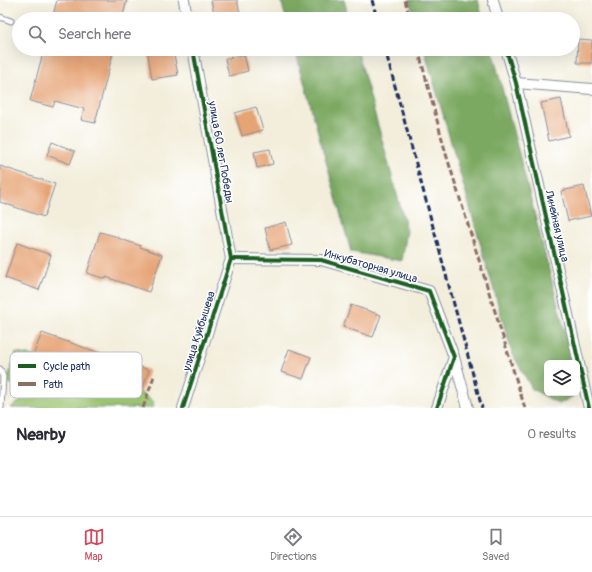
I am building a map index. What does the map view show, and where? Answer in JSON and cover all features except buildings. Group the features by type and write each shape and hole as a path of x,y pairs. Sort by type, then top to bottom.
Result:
{"street":[{"path":"184,0 186,12"},
{"path":"493,0 496,12"},
{"name":"улица 60 лет Победы","path":"194,56 231,259"},
{"name":"Линейная улица","path":"508,56 516,84 590,407"},
{"path":"516,84 592,89"},
{"name":"Инкубаторная улица","path":"231,259 321,260 429,291 454,357"},
{"name":"улица Куйбышева","path":"186,407 231,259"},
{"path":"437,408 454,357"},
{"path":"454,357 468,408"}],"lane":[{"path":"0,17 11,21"},
{"path":"0,369 4,377 1,408"}],"green space":[{"path":"281,0 344,0 347,12 284,12"},
{"path":"409,0 478,0 481,12 413,12"},
{"path":"297,56 359,56 407,231 402,261 351,252"},
{"path":"426,56 494,56 572,360 544,360 544,396 532,389 512,353"},
{"path":"10,372 10,383 7,381"},
{"path":"142,394 153,402 152,408 10,408 21,401 22,398 142,398"},
{"path":"545,396 574,396 559,404"}],"railway":[{"path":"372,0 375,12"},
{"path":"387,56 482,408"}],"marked path":[{"path":"405,0 408,12"},
{"path":"420,56 446,154 525,408"},
{"path":"143,408 154,376"}],"cycle path":[{"path":"183,408 231,259 194,56"},
{"path":"508,56 516,83 589,408"},
{"path":"231,259 321,260 429,291 454,357 437,408"}]}
